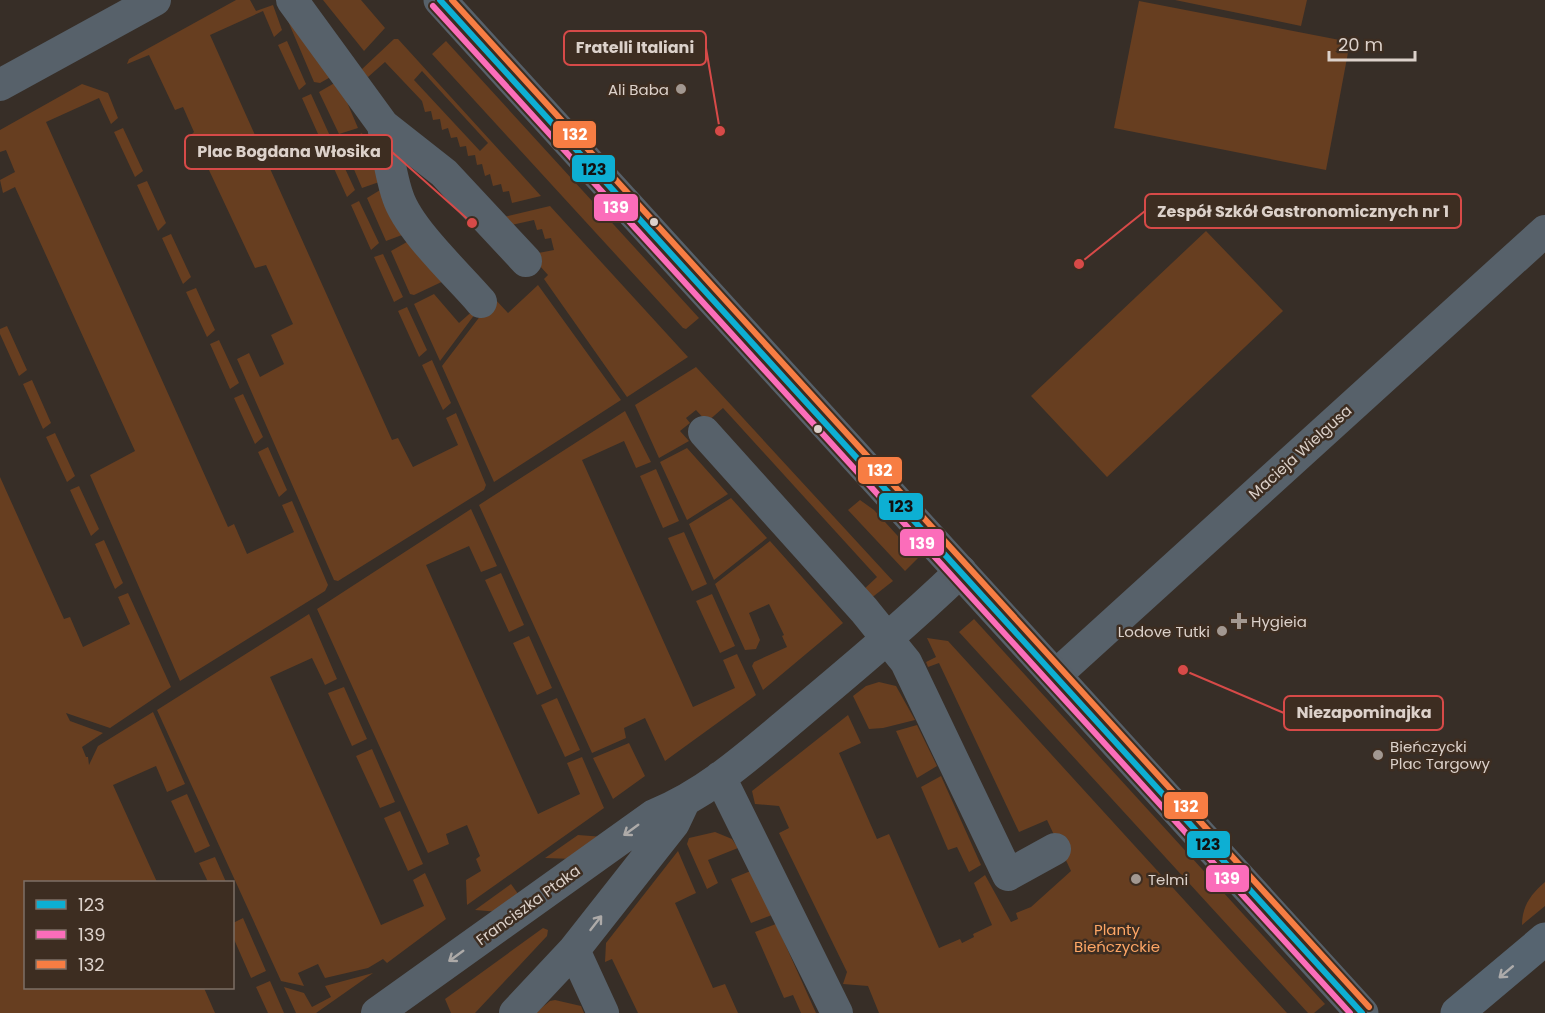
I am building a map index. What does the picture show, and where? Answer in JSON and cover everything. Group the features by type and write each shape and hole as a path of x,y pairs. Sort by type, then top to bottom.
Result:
{"main road":[{"path":"1457,1013 1545,939"}],"street":[{"path":"0,85 155,0"},
{"path":"292,0 383,125 444,173 526,261"},
{"path":"440,0 1362,1013"},
{"path":"383,125 393,180 406,215 481,302"},
{"name":"Macieja Wielgusa","path":"1056,675 1545,231"},
{"path":"704,432 888,639 907,665 1008,875 1055,849"},
{"name":"Franciszka Ptaka","path":"377,1013 654,814 683,804 720,777 888,639 961,571"},
{"path":"720,777 837,1013"},
{"name":"Franciszka Ptaka","path":"515,1013 574,950 674,823 683,804"},
{"path":"574,950 603,1013"}],"green space":[{"path":"236,0 250,0 256,11 273,5 282,30 274,37 263,11 210,35 392,440 398,438 413,467 458,445 446,418 456,413 486,485 484,490 338,581 334,580 237,359 249,353 260,377 284,364 271,335 293,324 266,265 255,268 192,134 194,132 183,107 175,110 149,55 127,64 129,59"},
{"path":"323,0 361,0 385,28 364,51"},
{"path":"1175,0 1307,0 1301,26"},
{"path":"1139,1 1350,42 1326,170 1114,128"},
{"path":"282,7 334,75 320,83 314,82"},
{"path":"394,39 398,39 541,196 512,203 509,191 503,192 501,184 493,186 490,174 485,176 482,164 477,165 475,155 468,156 466,146 460,147 457,137 451,138 448,128 442,130 440,119 433,120 431,111 425,112 422,101 385,62 368,77 361,70","holes":["422,71 488,143 480,151 414,80"]},
{"path":"287,41 306,84 299,90 278,45"},
{"path":"446,41 699,318 686,329 683,328 432,54"},
{"path":"338,81 358,128 339,134 319,92"},
{"path":"82,84 108,93 118,118 111,124 99,98 46,122 228,527 234,524 247,554 294,532 282,505 292,501 328,585 325,591 180,681 90,475 135,451 15,187 3,193 0,180 15,172 6,150 0,152 0,130"},
{"path":"311,94 330,136 322,143 302,98"},
{"path":"123,128 143,171 135,177 114,132"},
{"path":"362,133 382,181 362,188 343,144"},
{"path":"335,147 355,190 347,197 326,151"},
{"path":"147,181 166,223 158,231 137,185"},
{"path":"385,187 410,232 386,241 367,198"},
{"path":"359,201 379,243 371,250 351,205"},
{"path":"550,206 688,357 627,397 544,279 548,275 532,257 533,254 554,250 551,238 545,239 542,229 537,230 534,220 507,226 500,218"},
{"path":"1206,231 1283,311 1107,477 1031,396"},
{"path":"171,234 191,277 183,284 162,238"},
{"path":"414,238 450,278 414,295 410,294 391,251"},
{"path":"383,254 403,297 394,302 374,257"},
{"path":"538,285 621,400 494,482 442,366 494,298 508,313"},
{"path":"196,288 215,330 207,337 186,292"},
{"path":"434,294 459,323 476,308 478,310 440,361 414,304"},
{"path":"407,307 427,350 419,357 398,311"},
{"path":"7,326 27,370 19,376 0,334 0,329"},
{"path":"219,340 239,383 230,389 210,344"},
{"path":"432,360 451,403 443,410 422,365"},
{"path":"696,367 893,581 870,599 862,591 877,577 723,408 707,422 696,410 686,418 690,423 680,431 689,441 659,458 635,405"},
{"path":"32,380 51,423 43,429 23,384"},
{"path":"243,394 263,437 255,444 234,398"},
{"path":"625,411 651,462 636,468 624,441 582,460 693,707 735,688 723,660 737,654 756,695 665,761 645,718 624,728 626,738 592,753 479,505"},
{"path":"55,433 75,476 67,482 46,437"},
{"path":"268,447 287,490 279,497 258,452"},
{"path":"687,448 728,494 687,520 660,462"},
{"path":"656,469 679,521 663,528 640,476"},
{"path":"0,477 64,619 70,617 83,647 130,624 118,597 128,593 171,687 110,728 66,713 70,721 103,733 82,747 88,757 89,765 98,746 153,712 185,784 167,792 156,766 113,785 157,881 24,881 24,989 204,989 215,1013 0,1013"},
{"path":"79,486 99,529 91,536 70,490"},
{"path":"731,498 767,538 714,580 689,524"},
{"path":"860,500 874,510 918,558 905,571 848,510"},
{"path":"471,509 497,566 481,572 469,546 426,565 538,814 580,794 567,763 582,757 604,808 467,905 466,880 481,871 476,859 480,856 467,825 446,834 449,844 428,853 317,609"},
{"path":"684,532 707,584 692,591 668,538"},
{"path":"104,540 123,583 115,589 95,544"},
{"path":"770,541 843,623 763,690 752,666 754,662 787,647 782,636 784,635 769,604 749,613 760,640 756,649 745,650 715,584"},
{"path":"501,573 524,625 509,632 485,580"},
{"path":"712,594 735,646 720,653 696,601"},
{"path":"309,614 337,679 325,685 312,658 270,677 381,925 424,906 413,880 425,873 446,919 387,963 383,959 368,968 325,978 318,964 298,973 304,986 281,981 157,710"},
{"path":"974,619 1325,1004 1314,1013 1308,1013 959,632"},
{"path":"529,636 552,688 537,695 513,643"},
{"name":"Planty Bieńczyckie","path":"927,638 948,641 1287,1013 879,1013 868,986 843,984 847,972 779,833 789,828 779,806 755,804 752,791 848,715 861,743 839,753 877,839 889,834 939,948 960,939 962,943 974,937 973,934 992,925 974,883 985,875 1011,922 1018,919 1016,913 1031,907 1071,871 1047,820 1019,832 939,663 928,667 926,662 936,657"},
{"path":"879,682 896,686 915,720 869,729 853,696 866,686"},
{"path":"344,687 367,739 352,746 328,693"},
{"path":"557,698 580,750 565,757 541,705"},
{"path":"917,725 937,766 917,778 896,731"},
{"path":"629,743 645,776 613,799 593,758"},
{"path":"372,749 395,802 380,808 356,756"},
{"path":"941,776 981,865 969,872 957,847 948,850 921,787"},
{"path":"187,794 210,846 195,853 171,801"},
{"path":"400,811 423,864 408,871 384,818"},
{"path":"715,832 732,839 738,848 708,860 718,883 707,889 687,844 689,838"},
{"path":"578,835 604,837 574,859 545,858"},
{"path":"678,851 696,893 675,903 713,988 725,984 738,1013 638,1013 612,959 605,962 606,943"},
{"path":"215,857 226,881 208,881 199,863"},
{"path":"753,870 772,915 751,923 731,879"},
{"path":"1545,882 1545,906 1522,925 1528,901"},
{"path":"511,884 521,898 500,912 475,910"},
{"path":"243,918 266,971 251,978 234,939 234,922"},
{"path":"776,924 816,1013 801,1013 793,995 784,998 755,932"},
{"path":"543,928 548,930 547,936 475,1013 451,1013 445,999"},
{"path":"373,973 316,1013 296,1013 284,987 304,993 312,1007 331,997 325,986"},
{"path":"270,981 284,1013 268,1013 256,987"},
{"path":"550,1001 581,1006 584,1013 535,1013"}],"transit line":[{"name":"123","path":"440,0 1362,1013"},
{"name":"132","path":"452,0 1369,1007"},
{"name":"139","path":"433,6 1350,1013"}],"place":[{"name":"Ali Baba","path":"681,89"},
{"name":"Fratelli Italiani","path":"720,131"},
{"name":"Plac Bogdana Włosika","path":"472,223"},
{"name":"Zespół Szkół Gastronomicznych nr 1","path":"1079,264"},
{"name":"Hygieia","path":"1239,621"},
{"name":"Lodove Tutki","path":"1222,631"},
{"name":"Niezapominajka","path":"1183,670"},
{"name":"Bieńczycki Plac Targowy","path":"1378,755"},
{"name":"Telmi","path":"1136,879"}]}
